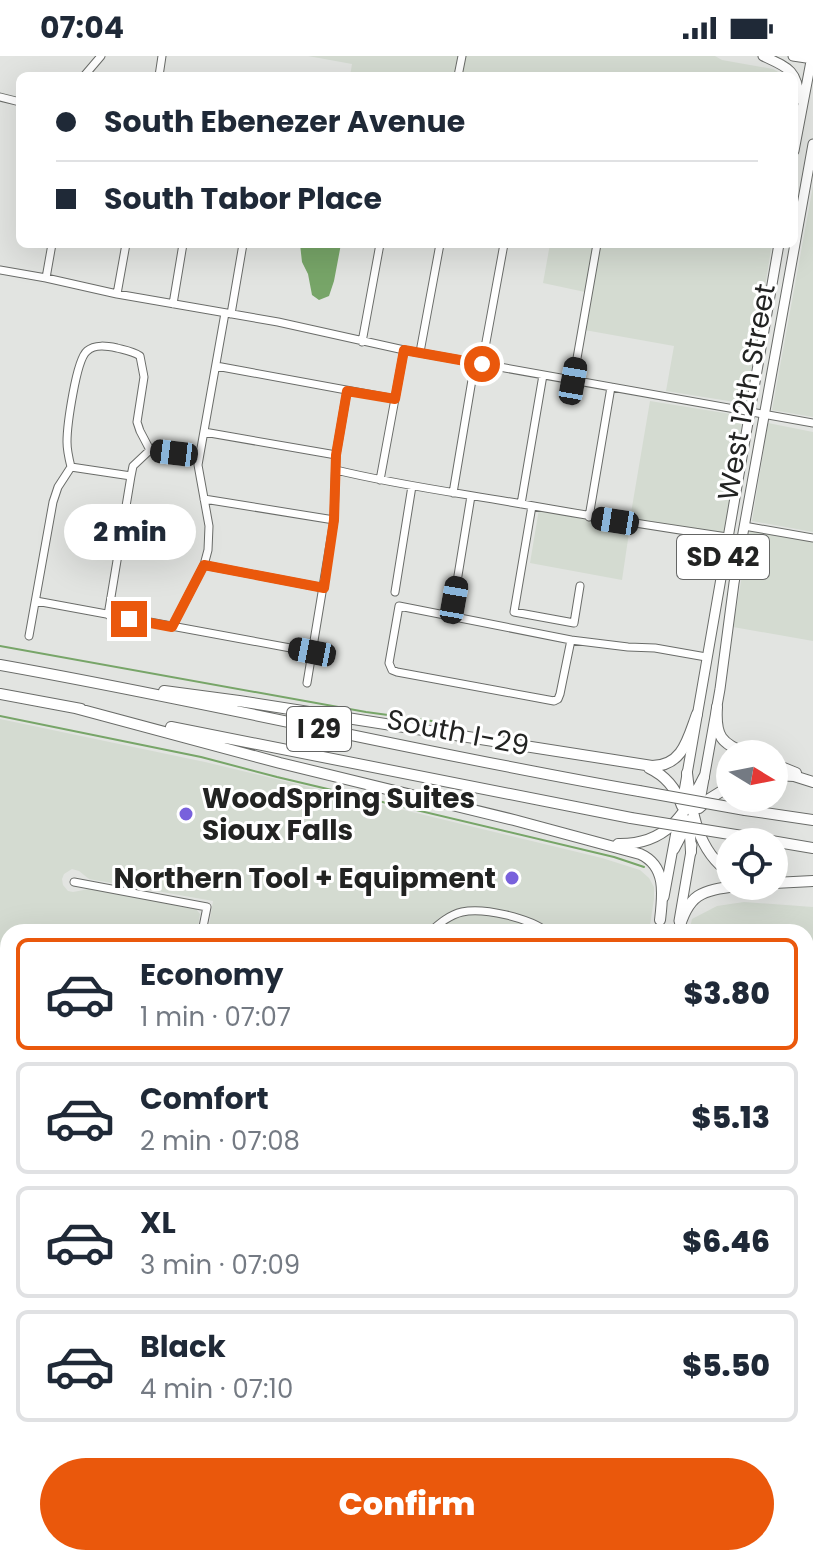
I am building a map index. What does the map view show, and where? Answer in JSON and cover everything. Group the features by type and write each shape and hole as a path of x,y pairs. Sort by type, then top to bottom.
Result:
{"highway":[{"name":"South I-29","path":"0,665 569,779 813,820"},
{"path":"91,681 659,766 676,758 685,745 697,714"},
{"name":"South I-29","path":"0,694 631,818 813,848"},
{"path":"717,707 716,727 724,740"},
{"path":"75,708 640,854 651,860 660,874 660,920"},
{"path":"636,764 665,777 689,813 704,846 716,861"},
{"path":"788,769 809,780"},
{"path":"687,773 691,852"},
{"path":"674,849 704,777"},
{"path":"788,777 809,780"},
{"path":"600,842 630,844 646,841 716,795"},
{"path":"788,882 813,881"},
{"path":"681,924 685,910 696,896 716,888"}],"main road":[{"path":"763,56 792,72"},
{"path":"793,56 812,58 798,129"},
{"path":"798,88 800,118"},
{"name":"West 12th Street","path":"798,228 813,145"},
{"name":"West 12th Street","path":"687,773 778,248"},
{"name":"West 12th Street","path":"704,777 734,583 794,248"},
{"path":"659,924 674,849"},
{"path":"679,924 691,852"}],"street":[{"path":"87,72 101,56"},
{"path":"46,278 51,248"},
{"path":"117,294 125,248"},
{"path":"173,304 182,248"},
{"path":"172,627 204,565 209,541 199,456 242,248"},
{"path":"362,342 379,248"},
{"path":"420,352 439,248"},
{"path":"453,493 503,248"},
{"path":"573,381 596,248"},
{"path":"0,270 278,322 404,350 813,423"},
{"path":"29,636 53,502 58,487 71,467 67,445 69,418 80,364 86,352 99,346 140,356 144,377 137,422 150,450"},
{"path":"380,480 404,350"},
{"path":"216,366 395,399"},
{"path":"521,504 543,375"},
{"path":"589,517 611,387"},
{"path":"307,683 334,520 336,455 347,391"},
{"path":"204,432 336,455"},
{"path":"108,615 136,462 150,450 199,456"},
{"path":"71,467 131,476"},
{"path":"336,470 589,517 727,537"},
{"path":"395,592 412,486"},
{"path":"454,600 471,496"},
{"path":"204,499 334,520"},
{"path":"532,506 514,612 574,623 580,586"},
{"path":"744,526 813,538"},
{"path":"204,565 324,588"},
{"path":"36,601 312,652"},
{"path":"571,640 560,694 554,701 397,672 390,667 399,606 571,640 655,648 706,657"},
{"path":"74,882 207,907 204,924"},
{"path":"440,924 448,917 477,911 535,924"}],"shaded area":[{"path":"308,56 715,56 779,72 351,72 352,64"},
{"path":"813,186 813,417 772,410"},
{"path":"300,248 340,248 329,296 319,300 312,295"},
{"path":"549,248 771,248 745,397 735,402 666,391 674,346 579,329 585,292 543,283"},
{"path":"650,401 743,416 724,535 631,519 622,580 530,563 540,503 630,519"},
{"path":"768,423 813,432 813,532 752,521"},
{"path":"750,530 813,541 813,641 733,627"},
{"path":"0,719 205,762 602,858 640,870 654,887 650,924 209,924 213,901 89,879 72,869 62,879 68,891 89,889 196,909 200,914 198,924 0,924"},
{"path":"744,902 813,907 813,924 691,924 692,919 717,906"}],"waterway":[{"path":"0,646 366,712 432,721"},
{"path":"0,716 201,757 614,857 644,867"}],"place":[{"name":"WoodSpring Suites Sioux Falls","path":"186,814"},
{"name":"Northern Tool + Equipment","path":"512,878"}],"route":[{"path":"129,619 172,627 204,565 324,588 334,520 336,455 347,391 395,399 404,350 482,364"}]}
